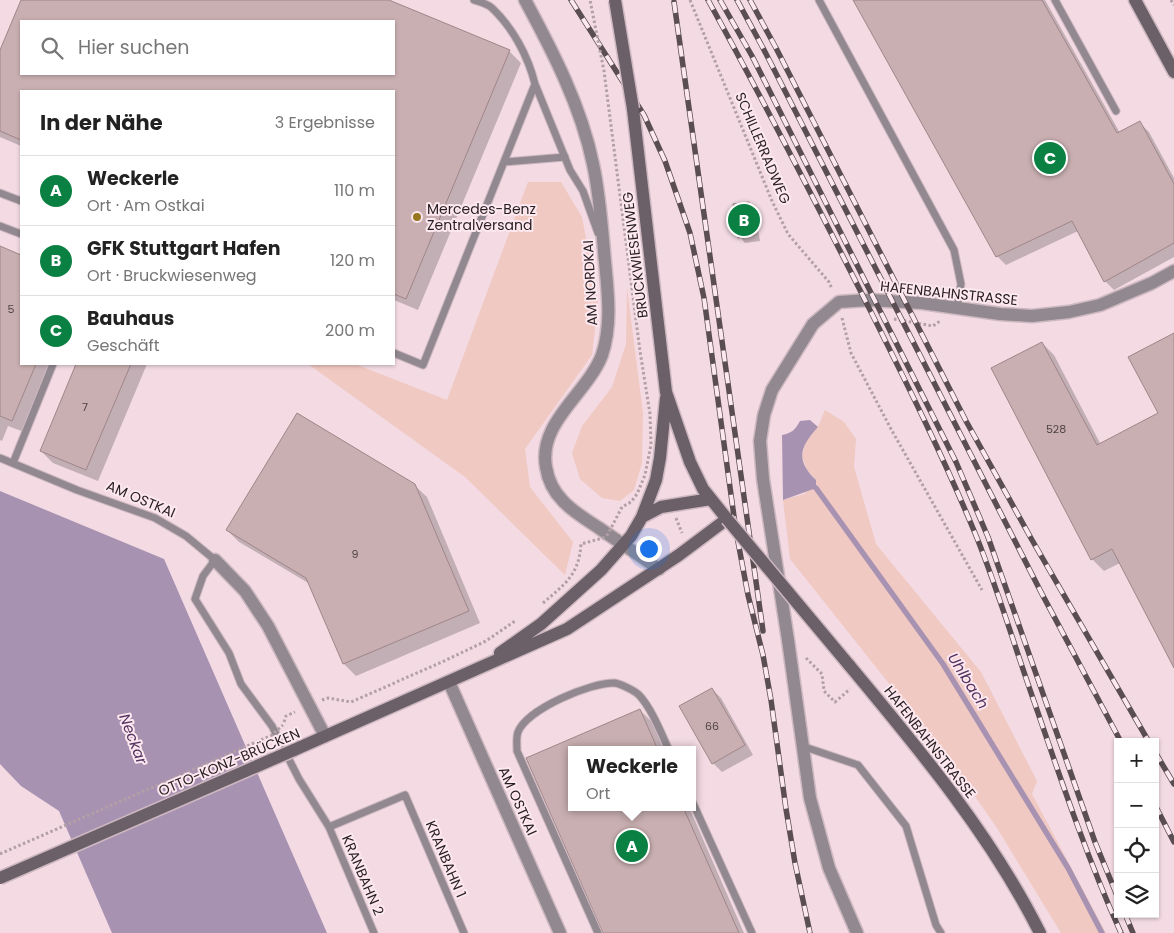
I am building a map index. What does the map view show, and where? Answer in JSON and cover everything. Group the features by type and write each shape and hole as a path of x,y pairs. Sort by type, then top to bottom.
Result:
{"main road":[{"name":"BRUCKWIESENWEG","path":"615,0 634,109 666,392 690,462 703,489 711,499"},
{"path":"1135,0 1174,72"},
{"name":"OTTO-KONZ-BRÜCKEN","path":"469,673 505,650 552,614 601,570 624,545 642,516 656,480 666,392"},
{"path":"642,516 661,507 711,499"},
{"name":"HAFENBAHNSTRASSE","path":"711,499 936,771 984,838 1031,914 1040,933"},
{"name":"OTTO-KONZ-BRÜCKEN","path":"0,878 567,629 658,569 727,519"}],"street":[{"name":"AM NORDKAI","path":"525,0 563,76 593,162 604,248 609,310 608,329 602,353 593,373 554,425 549,435 546,446 549,479 562,500 572,509 658,569"},
{"name":"HAFENBAHNSTRASSE","path":"857,933 828,868 810,798 763,479 760,441 764,415 772,390 813,324 839,302 869,300 922,303 1032,316 1069,312 1100,305 1152,283 1174,271"},
{"name":"AM OSTKAI","path":"214,560 244,591 268,626 325,736"},
{"name":"AM OSTKAI","path":"449,682 560,933"}],"lane":[{"path":"474,0 491,7 515,36 530,63 535,84 570,170 583,191 604,248"},
{"path":"819,0 954,250 961,284 957,308"},
{"path":"1056,0 1116,111"},
{"path":"395,353 423,365 535,84"},
{"path":"504,162 565,157"},
{"path":"0,193 20,201"},
{"path":"0,226 20,234"},
{"path":"13,463 54,365"},
{"name":"AM OSTKAI","path":"0,458 77,490 155,518 186,536 214,560"},
{"name":"KRANBAHN 2","path":"214,560 203,576 196,598 229,653 242,684 272,726 299,779 329,827 374,933"},
{"path":"598,933 518,751 518,732 527,718 566,695 598,685 617,683 639,694 655,720 667,746"},
{"path":"802,746 858,765 906,826 936,925 941,933"},
{"name":"KRANBAHN 1","path":"329,827 405,795 464,933"},
{"path":"696,810 752,933"}],"path":[{"path":"534,608 568,582 577,568 581,544 603,538 608,534 622,507 631,502 637,494 645,475 650,445 650,414 640,351 604,71 590,0"},
{"name":"SCHILLERRADWEG","path":"690,0 772,201 788,234 828,282 835,294"},
{"path":"1171,0 1174,4"},
{"path":"844,330 855,362 982,590"},
{"path":"0,854 272,735 283,725 286,716 309,706 328,698 350,702 442,662 486,641 518,619"},
{"path":"788,640 822,674 824,691 834,702 862,680"}],"shaded area":[{"path":"528,182 561,182 582,217 598,302 592,355 525,449 530,487 573,542 565,575 465,477 309,365 358,365 447,400"},
{"path":"627,288 643,413 642,463 634,490 620,501 602,498 580,479 572,453 582,426 612,387 626,344"},
{"path":"825,410 844,422 856,439 854,467 876,544 981,672 1037,781 1032,794 1106,933 1061,933 997,828 949,759 790,559 783,500 804,494 816,480 807,470 802,457 806,441 818,427"}],"water":[{"path":"810,420 818,427 807,441 802,454 805,466 816,480 816,488 783,500 782,435 793,431 800,421"},
{"name":"Neckar","path":"0,491 164,559 327,933 112,933 59,811 21,786 0,764"}],"building":[{"name":"Mercedes-Benz Zentralversand","path":"21,0 389,0 510,50 406,299 395,294 395,90 20,90 20,140 0,131 0,50"},
{"path":"853,0 1042,0 1117,133 1140,121 1174,184 1174,243 1104,282 1072,221 996,257"},
{"path":"749,202 755,235 738,238 733,204"},
{"path":"0,246 20,255 20,365 36,365 12,421 0,416"},
{"path":"1174,333 1174,668 1112,549 1091,560 991,368 1042,342 1097,445 1158,413 1128,357"},
{"path":"76,365 131,365 86,470 40,451"},
{"path":"297,413 415,484 469,611 343,664 306,578 226,530"},
{"path":"712,688 745,745 712,764 679,706"},
{"path":"640,709 656,746 568,746 568,811 685,811 739,933 603,933 526,758"}],"waterway":[{"name":"Uhlbach","path":"811,485 816,488 943,664 1068,868 1102,933"}],"railway":[{"path":"571,0 644,115 665,161 690,233 704,298 736,531 748,595 763,655 795,863 810,933"},
{"path":"708,0 768,111 844,259 908,386 950,476 985,559 1076,821 1097,878 1121,933"},
{"path":"720,0 752,56 956,462 988,537 1095,842 1114,888"},
{"path":"737,0 1042,594 1119,738"},
{"path":"750,0 966,421 1032,540 1147,738"},
{"path":"674,2 763,631"},
{"path":"1159,759 1174,784"},
{"path":"1159,813 1174,842"},
{"path":"1127,918 1133,933"}],"place":[{"name":"Bauhaus","path":"1050,158"},
{"name":"Mercedes-Benz Zentralversand","path":"417,217"},
{"name":"GFK Stuttgart Hafen","path":"744,220"},
{"name":"Weckerle","path":"632,846"}]}
